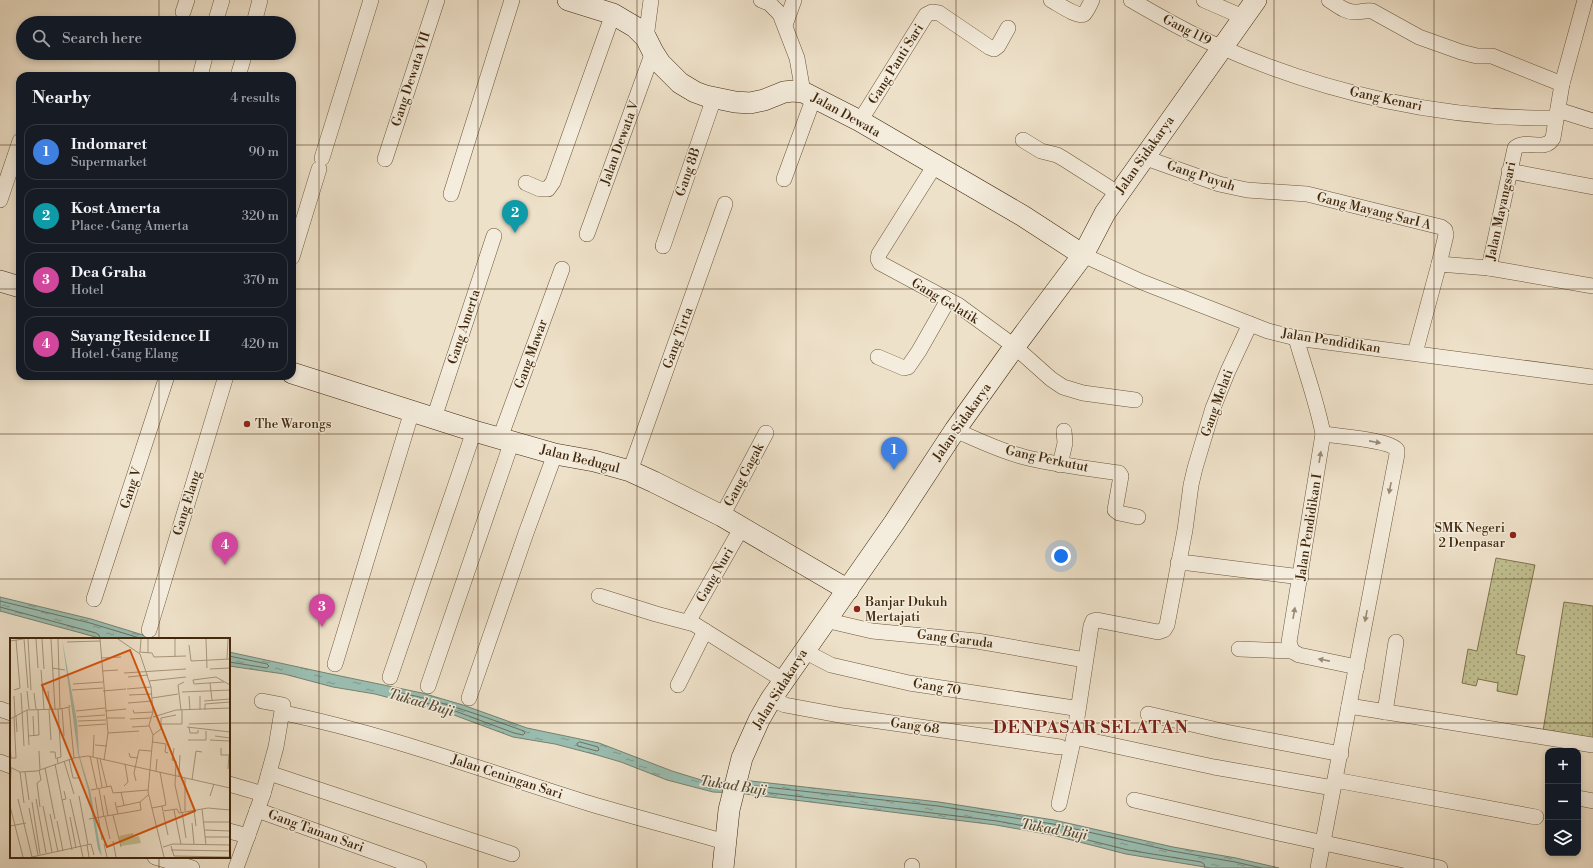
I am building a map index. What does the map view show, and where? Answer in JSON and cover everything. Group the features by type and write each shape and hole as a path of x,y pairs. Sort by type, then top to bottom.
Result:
{"street":[{"path":"217,16 222,0"},
{"path":"256,16 260,0"},
{"path":"296,244 372,0"},
{"name":"Gang Dewata VII","path":"385,159 437,0"},
{"path":"451,194 512,0"},
{"name":"Jalan Dewata","path":"568,0 613,14 635,27 650,45 660,63 680,83 695,92 714,98 750,103 764,100 784,92 792,91 809,94 860,121 1023,216 1083,255"},
{"name":"Jalan Dewata V","path":"587,234 650,45 651,0"},
{"path":"761,0 776,8 780,14 809,94 784,179"},
{"path":"785,25 794,0"},
{"path":"1051,0 1075,14 1080,15 1084,14 1092,0"},
{"name":"Gang 119","path":"1131,0 1222,48"},
{"path":"1204,0 1243,17"},
{"name":"Jalan Sidakarya","path":"723,868 729,810 742,758 759,720 771,699 825,620 848,590 955,430 1014,346 1083,255 1105,213 1143,157 1256,0"},
{"path":"1329,0 1350,12 1365,10 1372,11 1419,37 1454,50 1477,56 1492,56 1562,84"},
{"name":"Jalan Mayangsari","path":"1439,264 1489,268 1513,152 1518,145 1544,145 1550,142 1553,138 1562,84 1587,4"},
{"name":"Gang Panti Sari","path":"860,121 926,15 932,12 939,13 994,49 998,46 1008,28"},
{"path":"526,183 540,189 548,189 554,182 613,14"},
{"name":"Gang Kenari","path":"1222,48 1304,79 1409,105 1474,115 1557,114 1593,121"},
{"path":"201,72 204,60"},
{"path":"239,72 243,60"},
{"name":"Gang 8B","path":"663,246 714,98"},
{"path":"1023,140 1041,151 1058,155 1119,194"},
{"path":"0,200 16,153"},
{"name":"Gang Puyuh","path":"1143,157 1219,184 1247,190 1307,194"},
{"name":"Gang Gelatik","path":"935,166 878,256 880,262 948,300 1014,346 1051,379 1063,387 1082,393 1135,400"},
{"path":"1509,171 1593,187"},
{"name":"Gang Mayang SarI A","path":"1307,194 1441,227 1445,230 1446,235 1439,264"},
{"name":"Gang Tirta","path":"630,471 725,204"},
{"name":"Gang Amerta","path":"434,418 494,236"},
{"name":"Jalan Pendidikan","path":"1083,255 1142,282 1268,331 1296,338 1593,377"},
{"path":"1415,354 1439,264"},
{"path":"1489,268 1593,286"},
{"name":"Gang Mawar","path":"428,686 562,269"},
{"path":"0,281 16,286"},
{"path":"878,357 904,368 908,368 948,300"},
{"name":"Gang Melati","path":"1085,660 1090,626 1093,621 1097,620 1158,632 1164,630 1185,530 1191,485 1213,408 1250,324"},
{"name":"Jalan Pendidikan I","path":"1292,651 1289,642 1324,434 1296,338"},
{"name":"Jalan Bedugul","path":"296,374 474,431 555,454 594,461 630,471 722,516 848,590"},
{"name":"Gang V","path":"94,599 166,380"},
{"name":"Gang Elang","path":"149,630 225,380"},
{"path":"335,664 412,411"},
{"name":"Gang Perkutut","path":"955,430 1002,450 1024,457 1060,465 1119,473 1121,476 1115,510 1119,513 1138,517"},
{"path":"390,677 474,431"},
{"path":"1060,465 1065,443 1064,431"},
{"name":"Gang Gagak","path":"722,516 766,434"},
{"path":"1318,868 1341,754 1397,450 1391,445 1324,434"},
{"path":"468,698 555,454"},
{"name":"Gang Nuri","path":"688,622 742,527"},
{"path":"1178,563 1189,563 1301,577"},
{"path":"599,596 694,624 783,680"},
{"name":"Gang Garuda","path":"825,620 872,631 977,641 1085,660"},
{"path":"678,685 705,631"},
{"path":"1385,712 1396,642"},
{"path":"1239,649 1292,651 1300,655 1357,667"},
{"name":"Gang 70","path":"804,651 831,665 909,683 1074,708"},
{"path":"1059,804 1074,737 1085,660"},
{"name":"Gang 68","path":"771,699 785,705 844,716 1060,747"},
{"path":"236,868 269,774 276,747 283,705 262,701"},
{"path":"1349,706 1593,745"},
{"path":"0,709 10,713"},
{"name":"Jalan Ceningan Sari","path":"289,714 346,727 591,804 725,842"},
{"path":"1148,714 1226,732 1341,754"},
{"path":"1074,737 1214,767 1334,784 1536,817"},
{"path":"0,762 10,766"},
{"path":"269,774 512,854"},
{"path":"230,784 263,794"},
{"path":"1581,799 1593,801"},
{"path":"1134,800 1440,868"},
{"name":"Gang Taman Sari","path":"257,810 419,868"},
{"path":"230,831 248,836"},
{"path":"158,858 192,868"}],"shaded area":[{"path":"1496,558 1535,565 1516,654 1525,656 1517,695 1497,691 1498,683 1478,679 1476,686 1462,683 1468,649 1477,651"},
{"path":"1564,602 1593,606 1593,740 1543,731"}],"water":[{"path":"0,597 91,619 153,638 99,638 0,611"},
{"name":"Tukad Buji","path":"230,652 422,693 463,705 527,728 599,743 672,771 711,783 742,780 939,802 1054,820 1173,847 1236,858 1279,868 1211,868 1126,854 1052,835 996,825 738,793 713,792 667,780 621,762 597,755 555,744 513,737 454,715 375,694 333,687 284,674 230,666"}],"place":[{"name":"Kost Amerta","path":"515,233"},
{"name":"The Warongs","path":"247,424"},
{"name":"Indomaret","path":"894,470"},
{"name":"SMK Negeri 2 Denpasar","path":"1513,535"},
{"name":"Sayang Residence II","path":"225,565"},
{"name":"Banjar Dukuh Mertajati","path":"857,609"},
{"name":"Dea Graha","path":"322,627"}],"district":[{"name":"DENPASAR SELATAN","path":"1091,728"}]}
